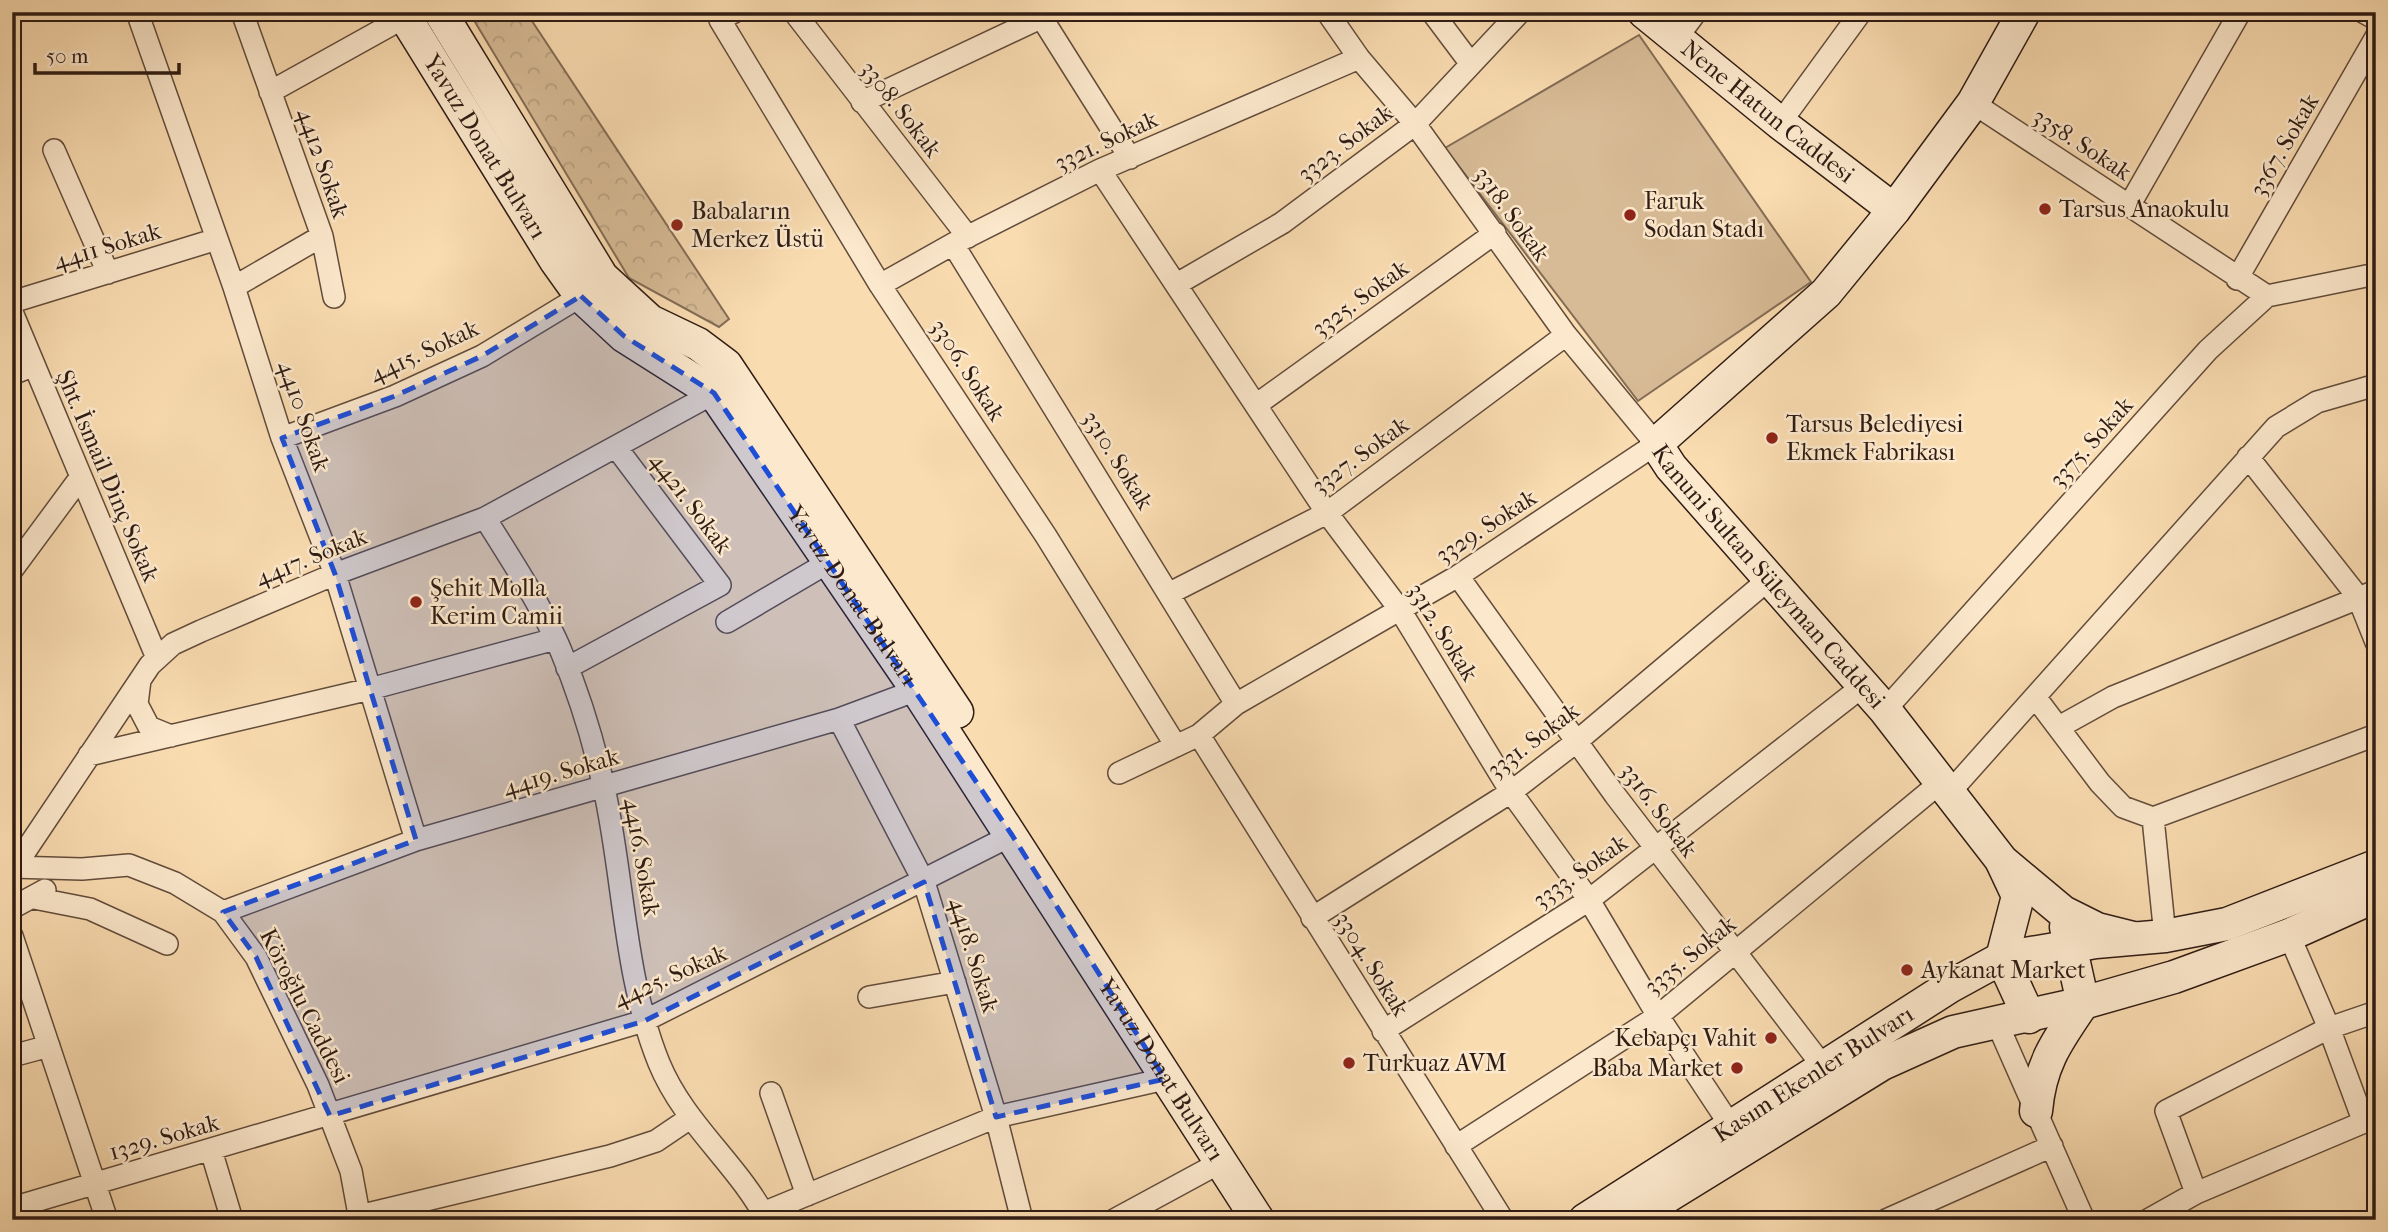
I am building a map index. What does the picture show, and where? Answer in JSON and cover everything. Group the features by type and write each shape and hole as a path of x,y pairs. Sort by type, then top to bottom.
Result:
{"street":[{"name":"4410 Sokak","path":"136,12 234,287 282,438 335,574 416,840"},
{"name":"4412 Sokak","path":"234,287 322,236 242,12"},
{"name":"Yavuz Donat Bulvarı","path":"440,12 602,277 650,321 698,344 726,365 918,650 1282,1220"},
{"name":"3308. Sokak","path":"794,12 862,102 960,241"},
{"name":"3318. Sokak","path":"1327,12 1359,58 1415,124 1566,335 1656,444"},
{"path":"1432,12 1471,64"},
{"name":"3323. Sokak","path":"1177,284 1282,223 1415,124 1520,12"},
{"name":"Nene Hatun Caddesi","path":"1644,12 1780,123 1894,211"},
{"path":"1676,39 1696,12"},
{"path":"1780,123 1861,12"},
{"name":"Kanuni Sultan Süleyman Caddesi","path":"2002,861 1885,710 1768,580 1671,467 1656,444 1826,293 1894,211 1973,103 2024,12"},
{"path":"2129,206 2240,12"},
{"path":"2363,12 2376,19"},
{"path":"862,102 1045,14 1130,158"},
{"path":"270,92 403,15"},
{"name":"Yavuz Donat Bulvarı","path":"403,15 555,261 581,296 624,336 714,393 917,690 1258,1220"},
{"name":"3306. Sokak","path":"727,16 880,285 1046,536 1176,746"},
{"name":"3367. Sokak","path":"2237,279 2376,37"},
{"name":"3321. Sokak","path":"880,285 1100,170 1359,58"},
{"name":"3358. Sokak","path":"1973,103 2237,279 2267,296"},
{"path":"54,150 108,273"},
{"name":"3312. Sokak","path":"1100,170 1327,513 1400,610 1511,792 1590,900 1658,1016 1732,1128"},
{"name":"3325. Sokak","path":"1256,405 1495,233"},
{"path":"322,236 334,297"},
{"name":"4411 Sokak","path":"12,303 217,239"},
{"name":"3310. Sokak","path":"960,241 1236,704"},
{"path":"2267,296 2376,274"},
{"name":"4415. Sokak","path":"282,438 395,396 482,356 581,296"},
{"name":"3375. Sokak","path":"1885,710 2208,350 2267,296"},
{"name":"Şht. İsmail Dinç Sokak","path":"12,312 32,366 158,658"},
{"name":"3327. Sokak","path":"1170,593 1327,513 1566,335"},
{"path":"12,374 32,366"},
{"name":"3335. Sokak","path":"1456,1146 1658,1016 1945,788 2036,698 2276,428 2317,402 2376,385"},
{"name":"4417. Sokak","path":"13,867 140,680 173,644 335,574 485,518 714,393"},
{"name":"3329. Sokak","path":"1119,774 1199,735 1236,704 1458,576 1656,444"},
{"name":"4421. Sokak","path":"567,668 720,585 616,447"},
{"path":"2248,457 2367,594 2376,642"},
{"path":"12,570 80,478"},
{"name":"4416. Sokak","path":"485,518 555,639 567,668 604,787 644,1021 659,1065 678,1102 765,1216"},
{"path":"727,622 829,562"},
{"name":"3316. Sokak","path":"1458,576 1576,742 1734,953 1825,1069"},
{"name":"3331. Sokak","path":"1312,918 1511,792 1576,742 1768,580"},
{"path":"2059,727 2113,697 2367,594"},
{"path":"89,755 370,688 555,639"},
{"path":"140,680 137,704 149,727 171,736"},
{"name":"3333. Sokak","path":"1383,1031 1590,900 1863,686"},
{"name":"4419. Sokak","path":"223,912 416,840 839,719 917,690"},
{"path":"2036,698 2101,783 2123,807 2153,818 2376,735"},
{"name":"4418. Sokak","path":"839,719 925,882 996,1117 1022,1220"},
{"name":"3304. Sokak","path":"1199,735 1503,1220"},
{"path":"2153,818 2165,936"},
{"name":"4425. Sokak","path":"330,1116 644,1021 925,882 1012,835"},
{"path":"2002,861 2063,912 2097,929 2133,938"},
{"path":"2002,861 2018,896 2002,958 2029,1017"},
{"name":"Köroğlu Caddesi","path":"13,867 66,869 129,865 175,883 223,912 256,957 330,1116 351,1171 359,1218"},
{"name":"Kasım Ekenler Bulvarı","path":"1585,1220 1825,1069 1949,987 2002,958 2071,946 2165,936 2227,924 2376,866"},
{"path":"12,908 34,898 66,869"},
{"name":"Kasım Ekenler Bulvarı","path":"1645,1216 1882,1064 1953,1032 2029,1017 2174,976 2289,935 2376,896"},
{"path":"34,898 90,909 167,944"},
{"path":"2036,1111 2039,1079 2058,1040 2083,1003 2063,912"},
{"path":"2148,1220 2196,1193 2369,1119 2289,935"},
{"path":"12,936 17,968 49,1046 107,1220"},
{"path":"869,997 955,982"},
{"path":"2196,1193 2166,1111 2329,1028 2376,1012"},
{"path":"1997,1023 2084,1220"},
{"path":"12,1056 49,1046"},
{"path":"765,1216 807,1195 996,1117 1165,1079"},
{"path":"771,1093 807,1195"},
{"name":"1329. Sokak","path":"21,1211 96,1184 330,1116"},
{"path":"359,1218 610,1156 656,1141 690,1118"},
{"path":"1886,1220 2052,1146"},
{"path":"211,1150 232,1220"},
{"path":"1114,1220 1221,1162"}],"highlighted area":[{"path":"581,296 624,336 714,393 1012,835 1165,1079 996,1117 924,882 644,1021 330,1116 256,957 223,912 416,840 335,574 282,438 395,396 482,356"}],"green space":[{"path":"469,12 526,12 729,319 719,327 629,278"},
{"name":"Faruk Sodan Stadı","path":"1639,35 1811,282 1638,401 1445,148"}],"place":[{"name":"Tarsus Anaokulu","path":"2045,209"},
{"name":"Faruk Sodan Stadı","path":"1630,215"},
{"name":"Babaların Merkez Üstü","path":"677,225"},
{"name":"Tarsus Belediyesi Ekmek Fabrikası","path":"1772,438"},
{"name":"Şehit Molla Kerim Camii","path":"416,602"},
{"name":"Aykanat Market","path":"1907,970"},
{"name":"Kebapçı Vahit","path":"1771,1038"},
{"name":"Turkuaz AVM","path":"1349,1063"},
{"name":"Baba Market","path":"1737,1068"}]}
